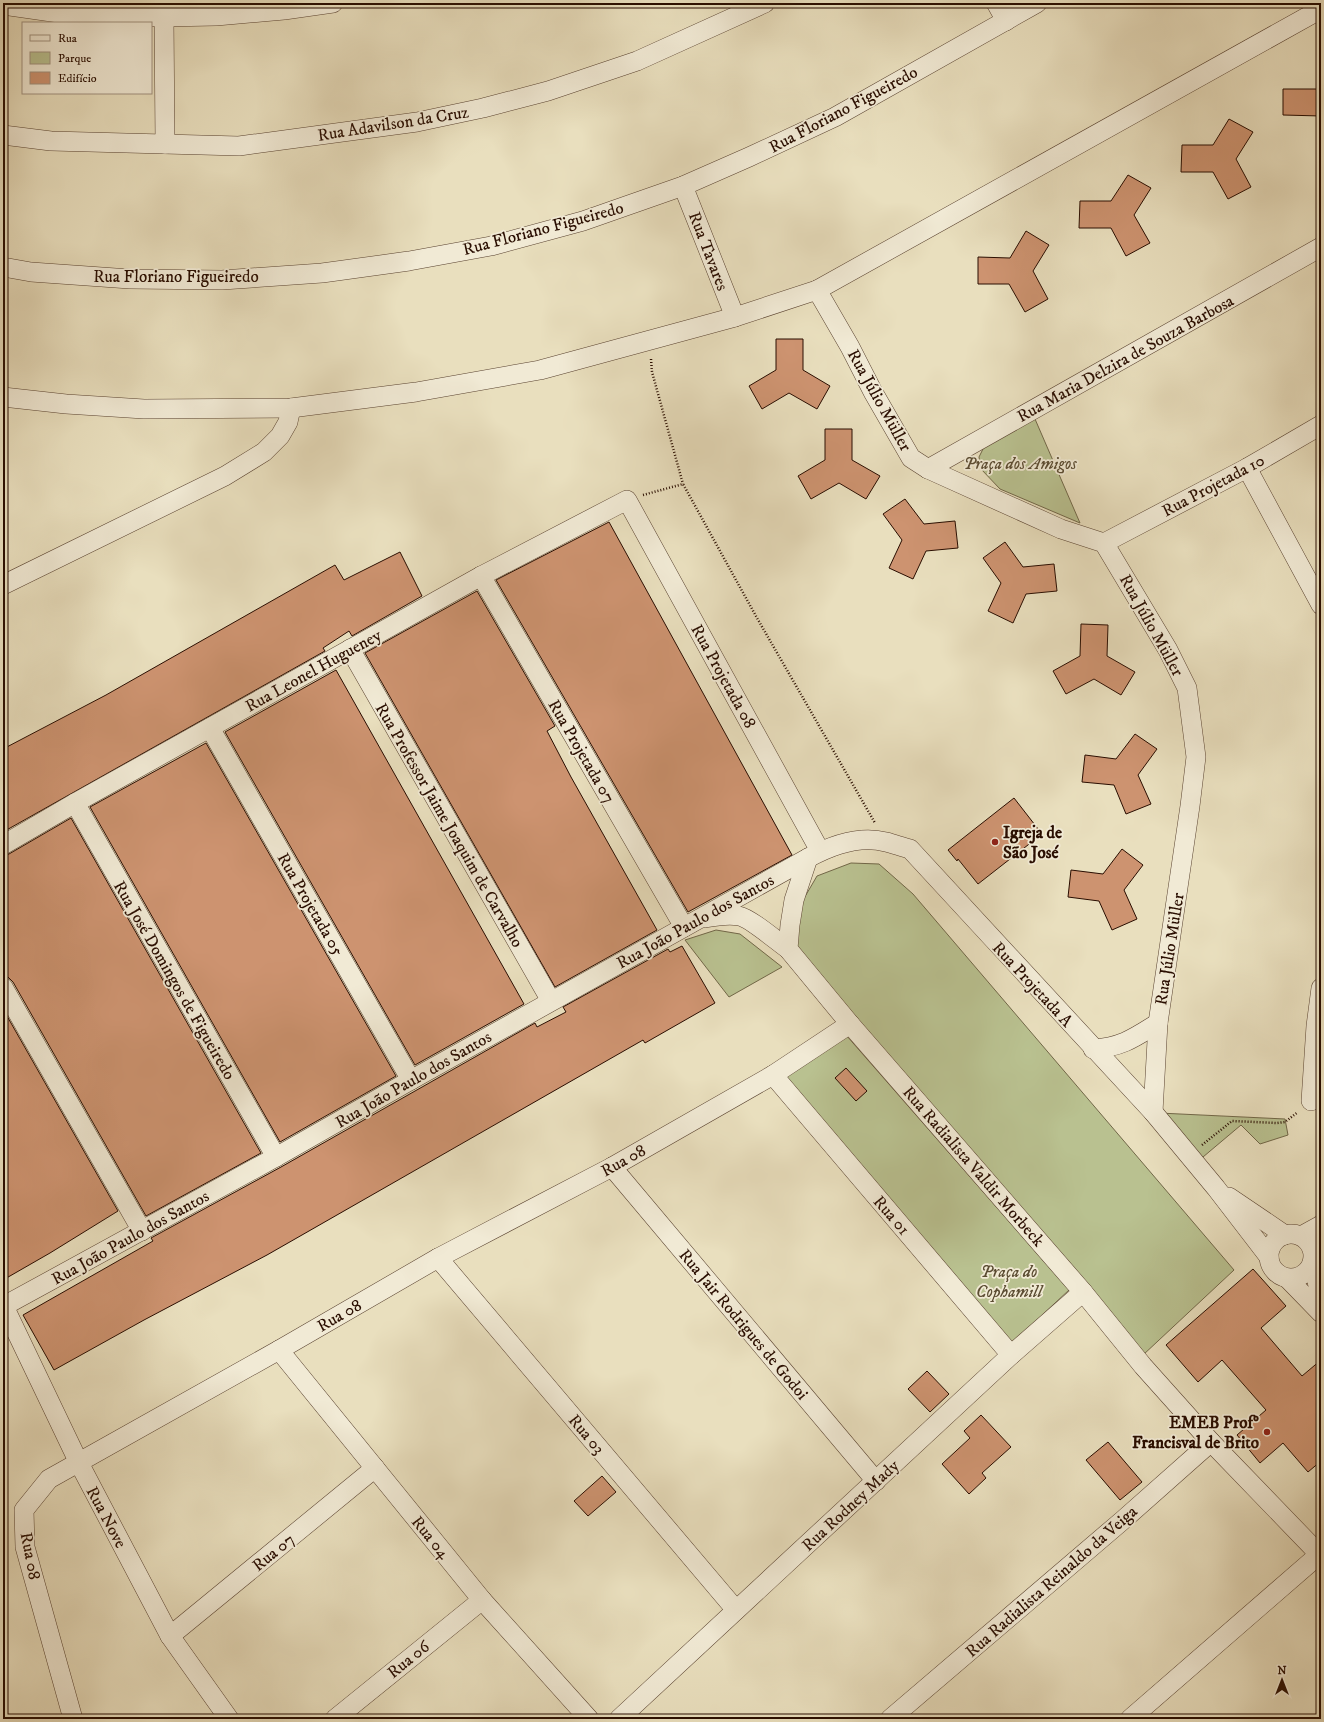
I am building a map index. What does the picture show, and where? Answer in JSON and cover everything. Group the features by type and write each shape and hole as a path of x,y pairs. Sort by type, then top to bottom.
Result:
{"street":[{"path":"3,5 66,14 164,17 224,15 284,10 333,3"},
{"path":"996,3 1006,21"},
{"name":"Rua Floriano Figueiredo","path":"3,267 31,272 130,279 222,280 322,273 409,261 491,246 583,221 684,186 750,157 835,117 1038,3"},
{"name":"Rua Adavilson da Cruz","path":"3,135 51,141 239,146 417,122 483,108 548,91 637,61 757,5"},
{"path":"3,397 66,404 144,409 292,408 416,392 540,370 735,317 817,290 1321,9"},
{"path":"164,17 165,144"},
{"name":"Rua Tavares","path":"684,186 735,317"},
{"name":"Rua Maria Delzira de Souza Barbosa","path":"928,469 1321,247"},
{"name":"Rua Júlio Müller","path":"817,290 911,458 928,469 1061,529 1104,543 1168,650 1187,688 1196,757 1158,1023 1153,1112"},
{"path":"3,584 225,476 264,452 280,436 288,422 292,408"},
{"name":"Rua Projetada 10","path":"1104,543 1247,468 1321,425"},
{"path":"1247,468 1321,605"},
{"name":"Rua Leonel Hugueney","path":"3,845 75,803 481,576 627,500"},
{"name":"Rua Projetada 08","path":"627,500 814,855"},
{"name":"Rua Projetada 07","path":"481,576 690,923"},
{"name":"Rua Professor Jaime Joaquim de Carvalho","path":"350,649 551,1001"},
{"name":"Rua Projetada 05","path":"210,728 411,1080"},
{"name":"Rua José Domingos de Figueiredo","path":"75,803 276,1157"},
{"name":"Rua Projetada A","path":"814,855 841,845 867,840 885,841 910,849 1093,1049 1153,1112 1216,1188 1269,1257"},
{"path":"788,949 794,900 814,855"},
{"name":"Rua João Paulo dos Santos","path":"4,1305 276,1157 551,1001 814,855"},
{"path":"690,923 720,916 741,916 788,949"},
{"name":"Rua Radialista Valdir Morbeck","path":"788,949 850,1024 1084,1292 1143,1366 1211,1442 1320,1555"},
{"path":"3,987 142,1231"},
{"path":"1311,1101 1316,1026 1321,988"},
{"path":"1093,1049 1111,1048 1128,1041 1158,1023"},
{"name":"Rua 08","path":"73,1719 25,1547 24,1510 49,1479 79,1464 438,1258 612,1167 773,1076 850,1024"},
{"name":"Rua 01","path":"773,1076 1011,1355"},
{"name":"Rua Jair Rodrigues de Godoi","path":"612,1167 876,1481"},
{"name":"Rua Projetada A","path":"1216,1188 1293,1235"},
{"path":"1315,1250 1306,1272 1295,1278 1287,1278 1279,1275 1274,1270 1269,1257 1273,1242 1321,1225"},
{"path":"1293,1235 1310,1244 1315,1250 1321,1300"},
{"name":"Rua 03","path":"438,1258 736,1610"},
{"path":"1287,1278 1321,1313"},
{"name":"Rua Rodney Mady","path":"619,1719 1011,1355 1084,1292"},
{"name":"Rua Nove","path":"4,1305 79,1464 170,1636 229,1719"},
{"name":"Rua 04","path":"279,1350 482,1600 589,1719"},
{"name":"Rua Radialista Reinaldo da Veiga","path":"890,1719 1123,1520 1211,1442"},
{"name":"Rua 07","path":"170,1636 375,1468"},
{"path":"1130,1719 1320,1555"},
{"name":"Rua 06","path":"335,1719 482,1600"}],"path":[{"path":"650,340 652,372 683,484 757,618 885,841"},
{"path":"627,500 683,484"},
{"path":"1189,1155 1232,1121 1285,1122 1311,1101"}],"green space":[{"name":"Praça dos Amigos","path":"1035,419 1080,523 1000,489 981,469 979,457 984,447"},
{"path":"851,863 879,864 913,894 1234,1270 1143,1355 794,946 796,912 817,876"},
{"path":"716,930 740,934 782,967 729,997 685,940"},
{"name":"Praça do Cophamill","path":"846,1035 1069,1290 1011,1344 780,1075"},
{"path":"1159,1113 1285,1119 1288,1135 1260,1144 1241,1125 1203,1157"}],"building":[{"path":"1283,89 1321,89 1321,116 1283,115"},
{"path":"1229,119 1253,132 1236,159 1251,187 1228,199 1213,172 1181,172 1182,145 1213,145"},
{"path":"1128,175 1151,188 1134,215 1150,243 1126,256 1111,228 1079,228 1080,201 1111,201"},
{"path":"1026,231 1049,245 1033,271 1048,299 1025,312 1009,284 978,284 978,257 1010,258"},
{"path":"776,339 803,339 803,370 830,386 817,409 789,393 762,409 749,386 776,370"},
{"path":"825,429 852,429 852,460 880,476 866,499 839,483 811,499 798,476 825,460"},
{"path":"905,499 924,524 955,521 958,548 926,551 913,579 889,568 902,540 883,514"},
{"path":"609,522 792,855 688,912 496,580"},
{"path":"1005,542 1023,567 1054,564 1057,591 1026,594 1013,623 988,611 1001,583 983,558"},
{"path":"400,552 422,596 352,636 349,631 323,648 325,651 3,832 3,749 106,695 335,565 344,580"},
{"path":"477,591 555,726 547,731 571,777 657,930 555,987 365,653"},
{"path":"1081,624 1108,625 1107,656 1135,672 1121,695 1094,679 1066,694 1053,671 1080,656"},
{"path":"336,670 524,1004 415,1065 225,732"},
{"path":"1135,734 1157,749 1138,775 1151,804 1126,814 1114,785 1082,782 1085,755 1116,759"},
{"path":"206,743 396,1076 280,1142 90,807"},
{"name":"Igreja de São José","path":"1014,798 1042,834 978,884 958,859 957,861 948,850"},
{"path":"71,818 261,1153 146,1216 13,982 8,977 3,976 3,856"},
{"path":"1122,849 1143,865 1124,890 1137,919 1112,930 1099,901 1068,897 1071,870 1103,874"},
{"path":"682,946 715,1003 645,1043 643,1040 267,1255 144,1320 54,1370 23,1315 153,1241 151,1238 281,1167 535,1023 537,1027 566,1012 563,1007 668,949 670,952"},
{"path":"3,1009 118,1211 3,1280"},
{"path":"846,1068 867,1091 856,1101 835,1078"},
{"path":"1253,1269 1286,1306 1261,1328 1302,1376 1321,1360 1321,1461 1308,1472 1283,1443 1260,1463 1237,1435 1266,1410 1222,1360 1198,1382 1166,1345"},
{"path":"927,1371 949,1394 930,1412 908,1389"},
{"path":"981,1415 1011,1447 982,1473 986,1478 969,1494 942,1464 970,1438 964,1431"},
{"path":"1108,1442 1142,1482 1120,1500 1086,1460"},
{"path":"602,1476 616,1492 588,1516 574,1501"}],"place":[{"name":"Igreja de São José","path":"995,842"},
{"name":"EMEB Profº Francisval de Brito","path":"1267,1432"}]}
